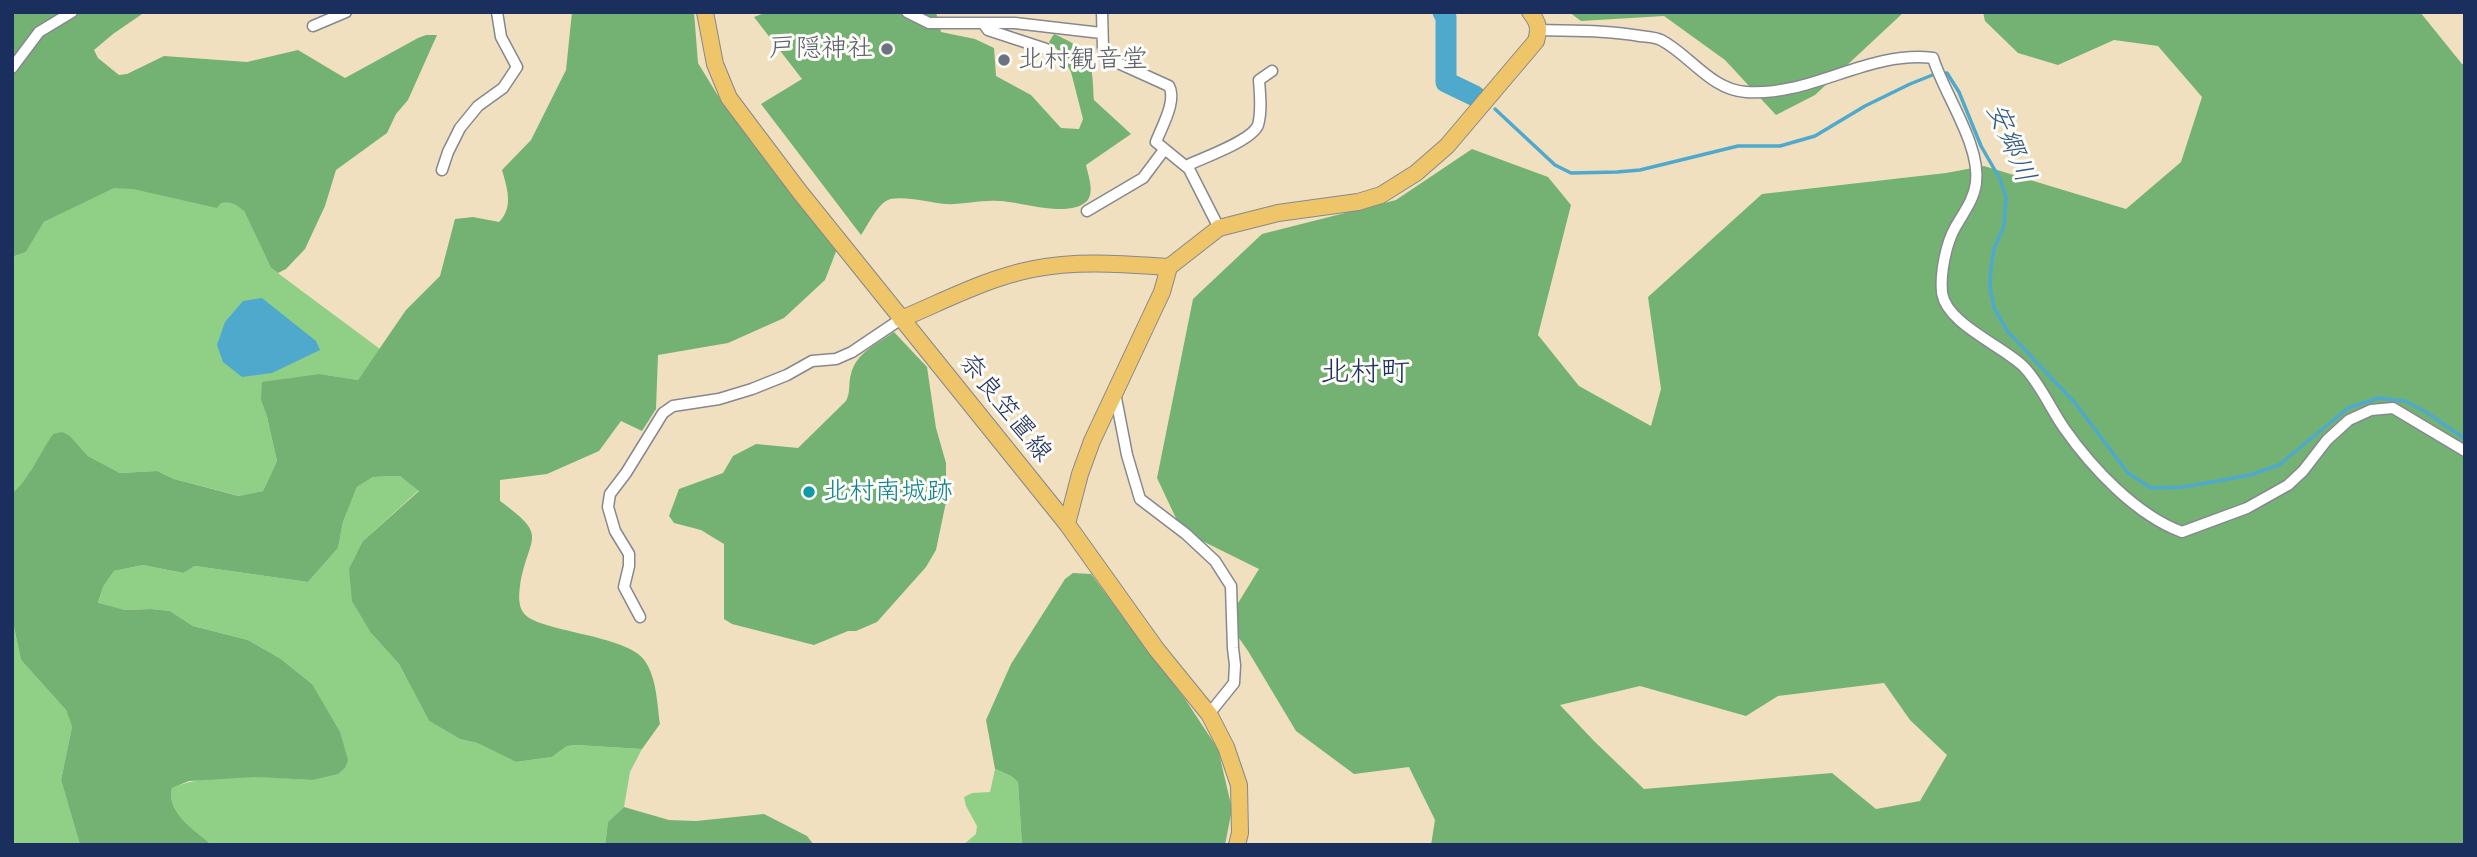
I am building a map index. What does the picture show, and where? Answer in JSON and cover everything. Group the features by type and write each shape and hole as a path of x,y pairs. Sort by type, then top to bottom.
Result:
{"main road":[{"name":"奈良笠置線","path":"705,12 715,64 729,98 799,191 1067,524 1157,650 1209,714 1226,747 1239,785 1241,811 1237,845"},
{"path":"1067,524 1088,452 1162,292 1169,267 1219,228 1278,213 1358,202 1381,195 1416,173 1447,146 1536,41 1539,30 1537,21 1530,12"},
{"path":"901,319 987,283 1033,269 1108,264 1169,267"}],"street":[{"path":"12,68 39,32 72,12"},
{"path":"313,26 345,12"},
{"path":"442,170 460,128 478,107 503,88 517,67 501,37 498,12"},
{"path":"907,12 929,23 1015,23 1101,33"},
{"path":"1102,12 1103,48 1116,62 1169,86 1172,91 1156,142 1186,166 1219,228"},
{"path":"983,23 988,30 1046,49"},
{"path":"1539,30 1595,31 1660,40 1714,81 1743,92 1775,92 1888,59 1914,55 1933,58 1974,158 1976,183 1967,209 1955,228 1948,247 1942,291 1945,304 1954,316 2023,367 2065,429 2093,464 2122,494 2165,526 2182,532 2247,508 2288,485 2303,471 2327,440 2349,420 2371,410 2393,408 2465,451"},
{"path":"1186,166 1241,141 1257,128 1260,115 1259,80 1272,71"},
{"path":"1087,211 1143,178 1164,150"},
{"path":"640,617 624,587 629,554 615,531 607,507 610,495 663,413 673,406 719,399 752,390 812,361 836,359 852,352 901,319"},
{"path":"1115,393 1127,455 1140,499 1186,534 1215,561 1231,586 1234,683 1209,714"}],"green space":[{"path":"12,12 145,12 94,50 98,58 119,75 127,74 164,56 247,62 298,50 345,78 418,38 437,35 408,100 396,114 387,133 336,170 325,206 305,249 286,269 278,273 271,268 244,211 236,205 221,203 217,208 133,189 114,188 44,222 26,252 12,257"},
{"path":"572,12 694,12 698,63 720,99 837,249 825,280 784,318 728,343 658,355 656,409 642,431 621,421 599,451 547,474 500,480 500,501 516,513 531,531 531,546 520,589 521,609 531,619 544,624 602,639 635,652 645,661 652,676 660,724 642,749 576,745 567,746 552,757 516,762 477,743 460,739 429,721 399,664 371,633 352,601 349,569 363,541 419,491 400,476 373,477 357,487 343,522 338,548 308,582 195,566 183,573 143,565 114,571 103,587 98,603 125,610 170,611 193,626 248,640 281,659 312,684 340,732 348,760 345,768 338,774 312,780 255,777 189,781 172,788 171,797 178,813 212,845 80,845 61,780 72,727 66,710 21,660 12,618 12,493 29,473 53,434 62,432 70,436 88,456 120,473 157,471 174,479 239,496 263,491 277,461 261,400 262,382 320,374 358,380 406,310 440,276 455,219 473,217 499,222 508,204 502,170 531,140 566,70"},
{"path":"767,12 936,12 941,32 975,39 994,48 996,76 1031,95 1061,128 1079,129 1083,119 1071,72 1059,51 1049,42 1054,34 1083,52 1091,66 1094,100 1131,134 1086,165 1090,193 1087,201 1079,206 1056,209 998,201 951,204 891,199 879,207 861,235 761,104 802,79 754,17"},
{"path":"1569,12 1904,12 1815,95 1776,115 1725,60 1664,16 1581,21"},
{"path":"1983,12 2420,12 2465,65 2465,845 1431,845 1435,820 1409,767 1354,774 1296,731 1227,621 1259,569 1182,531 1157,478 1193,299 1262,234 1396,200 1472,149 1548,177 1571,205 1538,335 1579,386 1651,426 1661,389 1648,297 1762,194 1946,173 1984,166 2126,209 2181,162 2202,97 2158,46 2114,40 2058,65 2018,53 1985,21","holes":["1884,683 1910,720 1947,755 1920,801 1876,809 1832,773 1644,789 1560,705 1640,686 1746,716 1778,696"]},
{"path":"113,188 133,188 221,203 231,202 236,205 244,211 271,268 380,349 358,380 320,374 261,400 277,461 263,491 240,496 174,479 157,471 120,473 88,456 70,436 53,434 29,474 12,493 12,257 26,252 44,222"},
{"path":"894,332 927,367 936,428 946,463 946,502 936,550 926,567 877,622 856,631 848,631 814,645 732,624 724,619 724,544 701,530 674,523 669,516 679,489 723,473 733,456 756,444 798,448 846,401 851,374 857,360"},
{"path":"400,476 419,490 363,541 371,633 399,664 429,721 460,739 477,743 516,762 552,757 567,746 576,745 642,749 630,772 624,807 608,822 605,845 212,845 183,820 173,805 172,788 205,779 241,777 312,780 312,684 281,659 248,640 193,626 170,611 125,610 98,604 103,587 114,571 143,565 182,573 195,566 308,582 338,548 343,522 357,487 373,477"},
{"path":"1073,573 1091,574 1185,699 1218,749 1232,809 1225,845 1022,845 1018,782 995,769 986,720 1011,664 1065,579"},
{"path":"12,618 21,660 66,710 72,727 61,780 80,845 12,845"},
{"path":"995,769 1018,782 1022,845 963,845 976,834 977,826 964,797 972,793 990,792"},
{"path":"624,807 669,820 696,821 764,814 807,836 814,845 605,845 608,822"}],"water":[{"path":"262,298 316,341 320,350 272,373 242,377 223,362 217,345 225,322 243,301"}],"waterway":[{"name":"安郷川","path":"1443,12 1446,17 1446,82 1475,96"},
{"name":"安郷川","path":"1495,109 1555,165 1571,173 1617,172 1640,170 1738,146 1780,146 1815,136 1865,106 1910,84 1935,74 1947,73 1959,92 2006,197 2004,226 1994,249 1991,267 1990,288 1994,308 2008,332 2075,403 2128,473 2151,488 2184,487 2250,475 2279,465 2348,408 2378,398 2405,401 2465,439"}],"place":[{"name":"戸隠神社","path":"887,49"},
{"name":"北村観音堂","path":"1004,60"},
{"name":"北村南城跡","path":"809,492"}],"district":[{"name":"北村町","path":"1365,373"}]}
